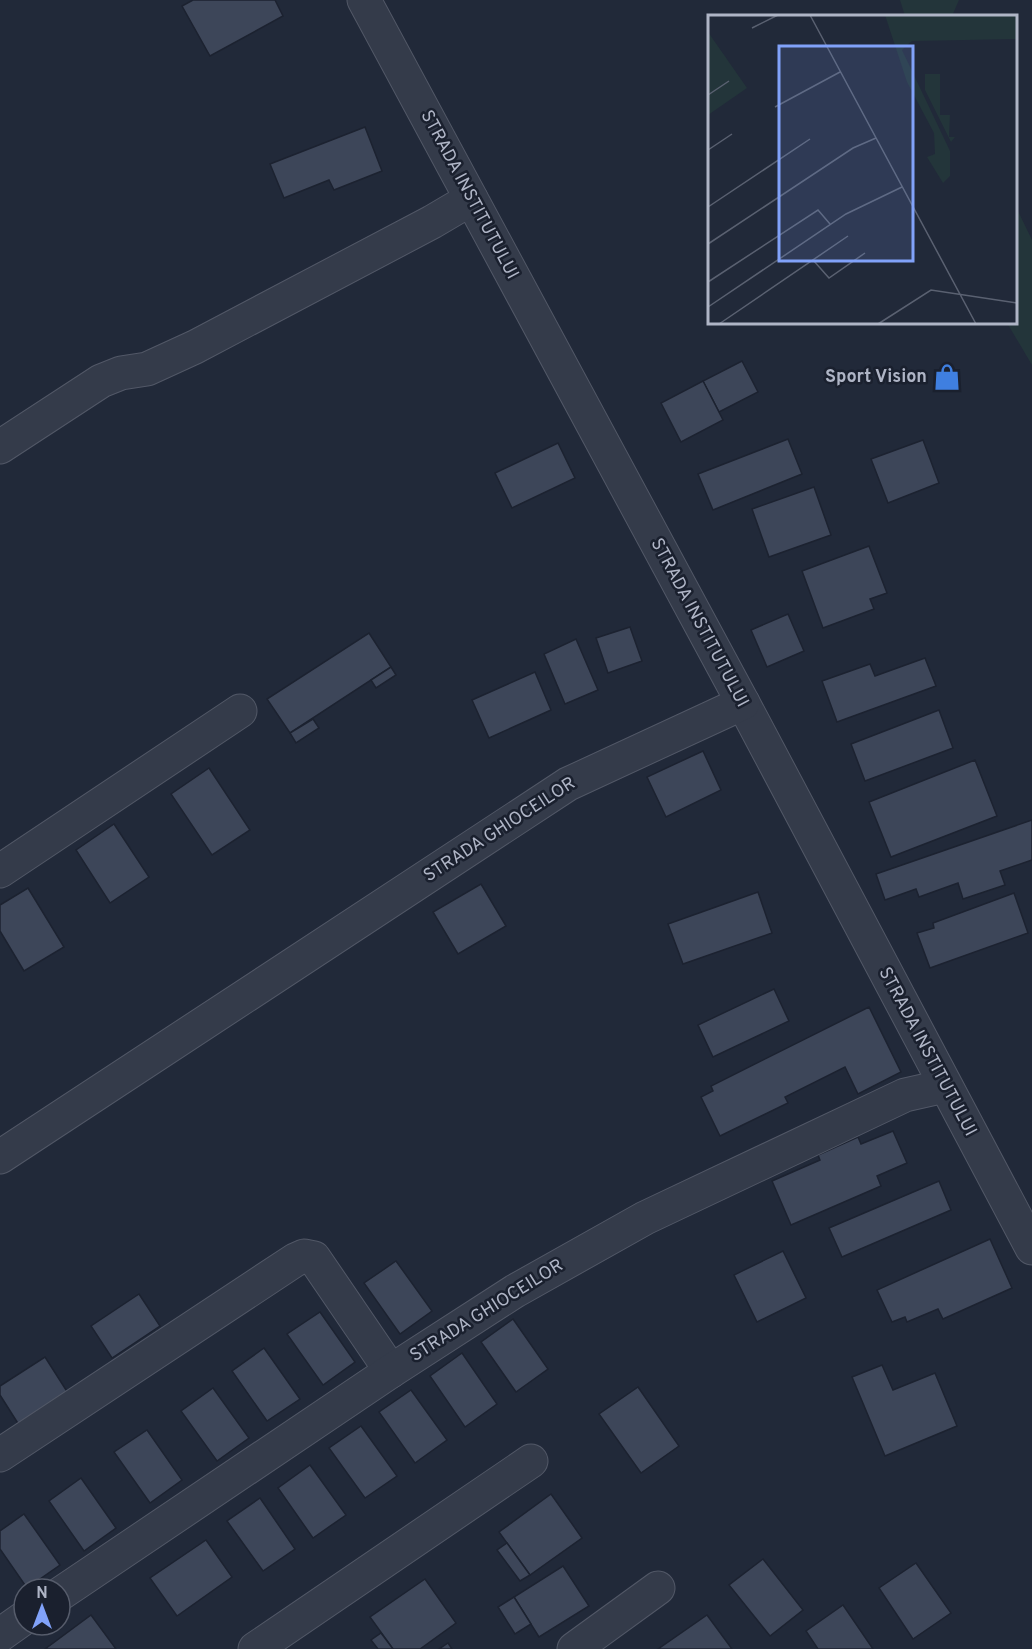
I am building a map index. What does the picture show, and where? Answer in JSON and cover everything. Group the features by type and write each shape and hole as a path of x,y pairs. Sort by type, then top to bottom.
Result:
{"street":[{"name":"STRADA INSTITUTULUI","path":"364,0 1032,1248"},
{"path":"0,447 100,381 121,373 147,369 195,347 432,222 471,199"},
{"name":"STRADA GHIOCEILOR","path":"0,1157 568,784 742,703"},
{"path":"0,871 240,711"},
{"name":"STRADA GHIOCEILOR","path":"72,1586 391,1371 515,1291 645,1218 905,1095 945,1086"},
{"path":"0,1455 304,1256 314,1258 391,1371"},
{"path":"261,1647 531,1461"},
{"path":"574,1649 658,1588"}],"shaded area":[{"path":"900,0 959,0 952,15 905,15"},
{"path":"1017,209 1032,240 1032,365 1008,324 1017,324"}],"building":[{"path":"193,0 275,0 283,16 210,56 182,6"},
{"path":"365,127 382,171 334,190 329,180 284,198 270,164"},
{"path":"742,361 758,392 719,412 703,381"},
{"path":"703,381 723,420 681,442 661,403"},
{"path":"788,439 802,474 713,510 698,474"},
{"path":"923,440 939,483 888,503 871,459"},
{"path":"558,443 575,478 512,508 495,473"},
{"path":"814,487 831,535 769,557 752,509"},
{"path":"869,546 887,593 870,599 874,609 823,628 802,571"},
{"path":"788,614 804,651 767,667 751,630"},
{"path":"630,627 642,661 608,673 596,638"},
{"path":"369,633 391,667 290,733 267,699"},
{"path":"576,639 598,690 565,704 544,654"},
{"path":"925,658 936,686 837,722 822,681 870,664 875,676"},
{"path":"391,667 396,675 376,688 371,680"},
{"path":"535,672 551,710 489,738 472,700"},
{"path":"939,710 953,748 865,781 851,744"},
{"path":"313,719 319,728 296,743 290,733"},
{"path":"703,751 721,790 666,817 647,777"},
{"path":"975,760 997,816 891,857 869,802"},
{"path":"209,768 250,830 212,855 171,794"},
{"path":"1032,820 1032,860 1000,871 1005,885 963,899 958,883 919,897 916,889 885,900 876,874"},
{"path":"114,824 149,877 110,903 76,850"},
{"path":"481,884 506,926 458,954 433,912"},
{"path":"28,888 64,947 24,971 0,931 0,905"},
{"path":"758,892 772,933 683,964 668,924"},
{"path":"1014,893 1028,933 930,968 917,933 934,928 933,923"},
{"path":"774,989 789,1021 713,1057 698,1025"},
{"path":"869,1007 901,1072 858,1094 845,1067 785,1097 788,1103 720,1136 701,1097 713,1091 711,1086"},
{"path":"893,1131 907,1163 877,1176 881,1186 791,1225 772,1181 820,1160 818,1155 858,1137 861,1144"},
{"path":"939,1181 951,1210 842,1257 829,1228"},
{"path":"990,1239 1012,1288 943,1319 938,1309 907,1322 905,1317 892,1322 877,1290"},
{"path":"783,1251 806,1298 757,1322 734,1275"},
{"path":"396,1261 432,1311 400,1334 364,1283"},
{"path":"139,1294 160,1326 112,1358 91,1326"},
{"path":"320,1312 355,1362 323,1385 287,1334"},
{"path":"513,1319 548,1369 516,1392 481,1342"},
{"path":"264,1348 300,1399 267,1421 232,1371"},
{"path":"462,1353 497,1404 465,1427 430,1376"},
{"path":"45,1357 68,1393 19,1425 0,1395 0,1386"},
{"path":"882,1365 893,1390 935,1373 957,1426 885,1456 852,1377"},
{"path":"638,1387 679,1446 641,1473 599,1414"},
{"path":"213,1388 249,1438 217,1461 181,1411"},
{"path":"411,1390 447,1440 415,1463 379,1412"},
{"path":"361,1426 397,1476 365,1498 329,1448"},
{"path":"147,1430 182,1480 150,1503 114,1452"},
{"path":"310,1465 346,1515 313,1538 278,1488"},
{"path":"81,1478 116,1528 84,1551 49,1501"},
{"path":"551,1494 582,1538 530,1575 499,1532"},
{"path":"260,1498 295,1549 263,1571 227,1521"},
{"path":"24,1514 60,1565 43,1577 19,1577 0,1549 0,1531"},
{"path":"206,1540 232,1577 177,1616 150,1578"},
{"path":"507,1543 530,1575 520,1581 497,1550"},
{"path":"763,1559 803,1610 770,1636 729,1585"},
{"path":"916,1563 951,1613 913,1639 879,1588"},
{"path":"563,1566 589,1606 539,1637 514,1597"},
{"path":"425,1579 456,1623 420,1649 393,1649 370,1617"},
{"path":"514,1597 531,1624 515,1634 498,1607"},
{"path":"843,1605 873,1649 818,1649 806,1631"},
{"path":"91,1615 116,1649 45,1649 61,1637 72,1637 72,1629"},
{"path":"707,1615 732,1649 658,1649"},
{"path":"381,1633 393,1649 378,1649 371,1640"},
{"path":"448,1643 452,1649 439,1649"}],"place":[{"name":"Sport Vision","path":"947,377"}]}
